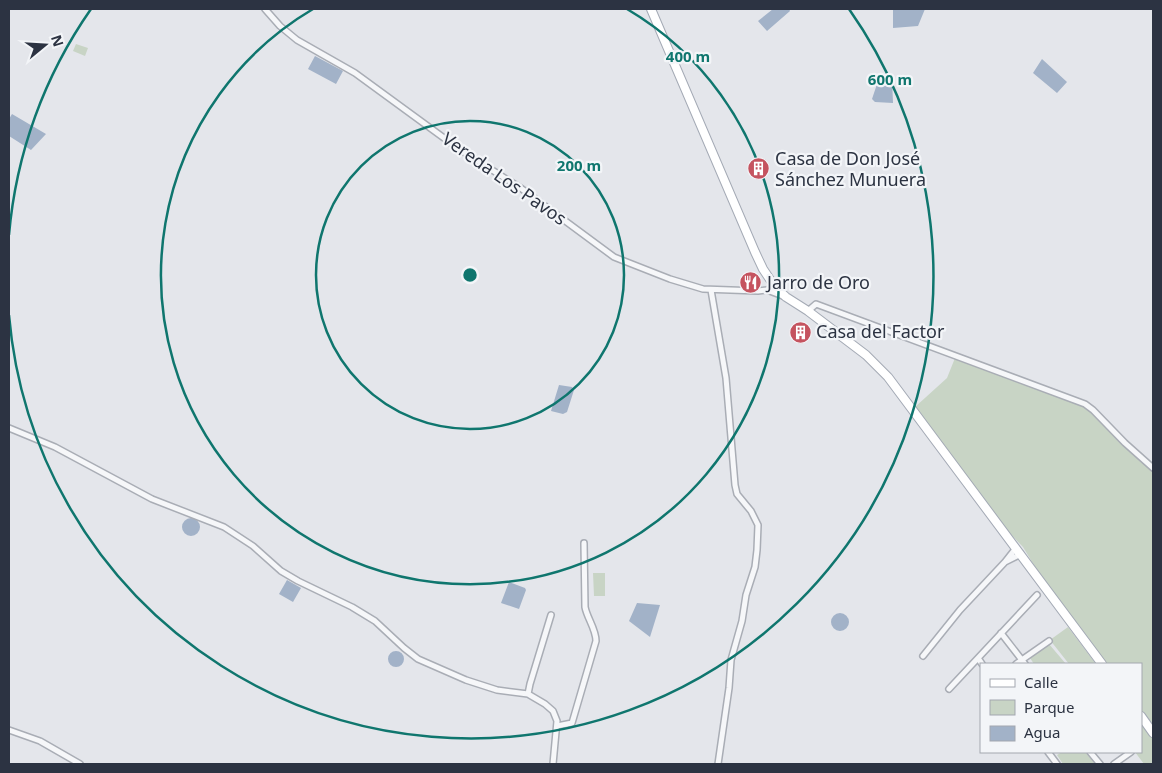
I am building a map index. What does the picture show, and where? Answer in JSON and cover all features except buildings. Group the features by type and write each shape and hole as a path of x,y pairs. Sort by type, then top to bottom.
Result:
{"main road":[{"path":"651,9 763,269 775,286 786,297 808,311 866,355 888,377 1018,551"},
{"path":"1018,551 1019,546 1025,553 1036,575 1101,663"},
{"path":"1142,717 1153,733"}],"street":[{"name":"Vereda Los Pavos","path":"265,9 280,26 297,40 355,72 459,149 522,188 614,257 670,279 711,290 767,290"},
{"path":"767,290 775,286"},
{"path":"711,290 726,378 735,485 737,494 756,520 758,528 755,568 746,595 742,621 731,660 718,764"},
{"path":"767,290 786,297"},
{"path":"808,311 816,304 1085,404 1093,410 1124,444 1153,468"},
{"path":"9,428 55,447 152,499 224,527 253,546 298,582 352,607 375,621 418,659 483,686 528,694 549,707 554,714 557,726 553,764"},
{"path":"557,726 572,723 596,641 586,616 584,543"},
{"path":"923,656 960,610 1005,562 1018,551"},
{"path":"949,688 1037,594"},
{"path":"528,694 551,615"},
{"path":"1001,633 1023,662 1049,641"},
{"path":"978,658 981,663"},
{"path":"9,730 40,741 80,764"},
{"path":"1051,753 1057,764"},
{"path":"1091,753 1100,764"},
{"path":"1114,764 1130,753"}],"green space":[{"path":"76,44 88,48 85,56 73,51"},
{"path":"955,358 1084,406 1122,444 1153,471 1152,726 1142,712 1142,663 1105,663 1040,575 1023,547 1004,527 915,407 947,378"},
{"path":"593,573 605,573 605,596 594,596"},
{"path":"1068,627 1095,663 1068,663 1050,640"},
{"path":"1049,644 1065,663 1033,663 1030,658"},
{"path":"1142,723 1153,739 1153,764 1144,764 1136,753 1142,753"},
{"path":"1060,753 1086,753 1095,764 1063,764 1057,755"}],"water":[{"path":"773,9 789,9 790,11 767,31 758,21"},
{"path":"893,9 925,9 918,26 893,28"},
{"path":"315,56 343,71 336,84 308,69"},
{"path":"1042,59 1067,82 1057,93 1033,73"},
{"path":"883,75 892,78 893,103 875,102 872,99 879,78"},
{"path":"12,114 46,134 31,150 9,136 9,119"},
{"path":"559,385 572,387 574,390 567,412 563,414 551,411"},
{"path":"187,518 195,518 200,523 198,534 187,536 182,531 182,523"},
{"path":"287,580 301,588 293,602 279,594"},
{"path":"509,582 526,590 519,609 501,603"},
{"path":"637,603 660,605 650,637 629,621"},
{"path":"840,613 846,616 849,622 846,628 840,631 834,628 831,622 834,616"},
{"path":"396,651 404,659 396,667 388,659"}],"place":[{"name":"Casa de Don José Sánchez Munuera","path":"759,169"},
{"name":"Jarro de Oro","path":"751,283"},
{"name":"Casa del Factor","path":"800,332"}]}
